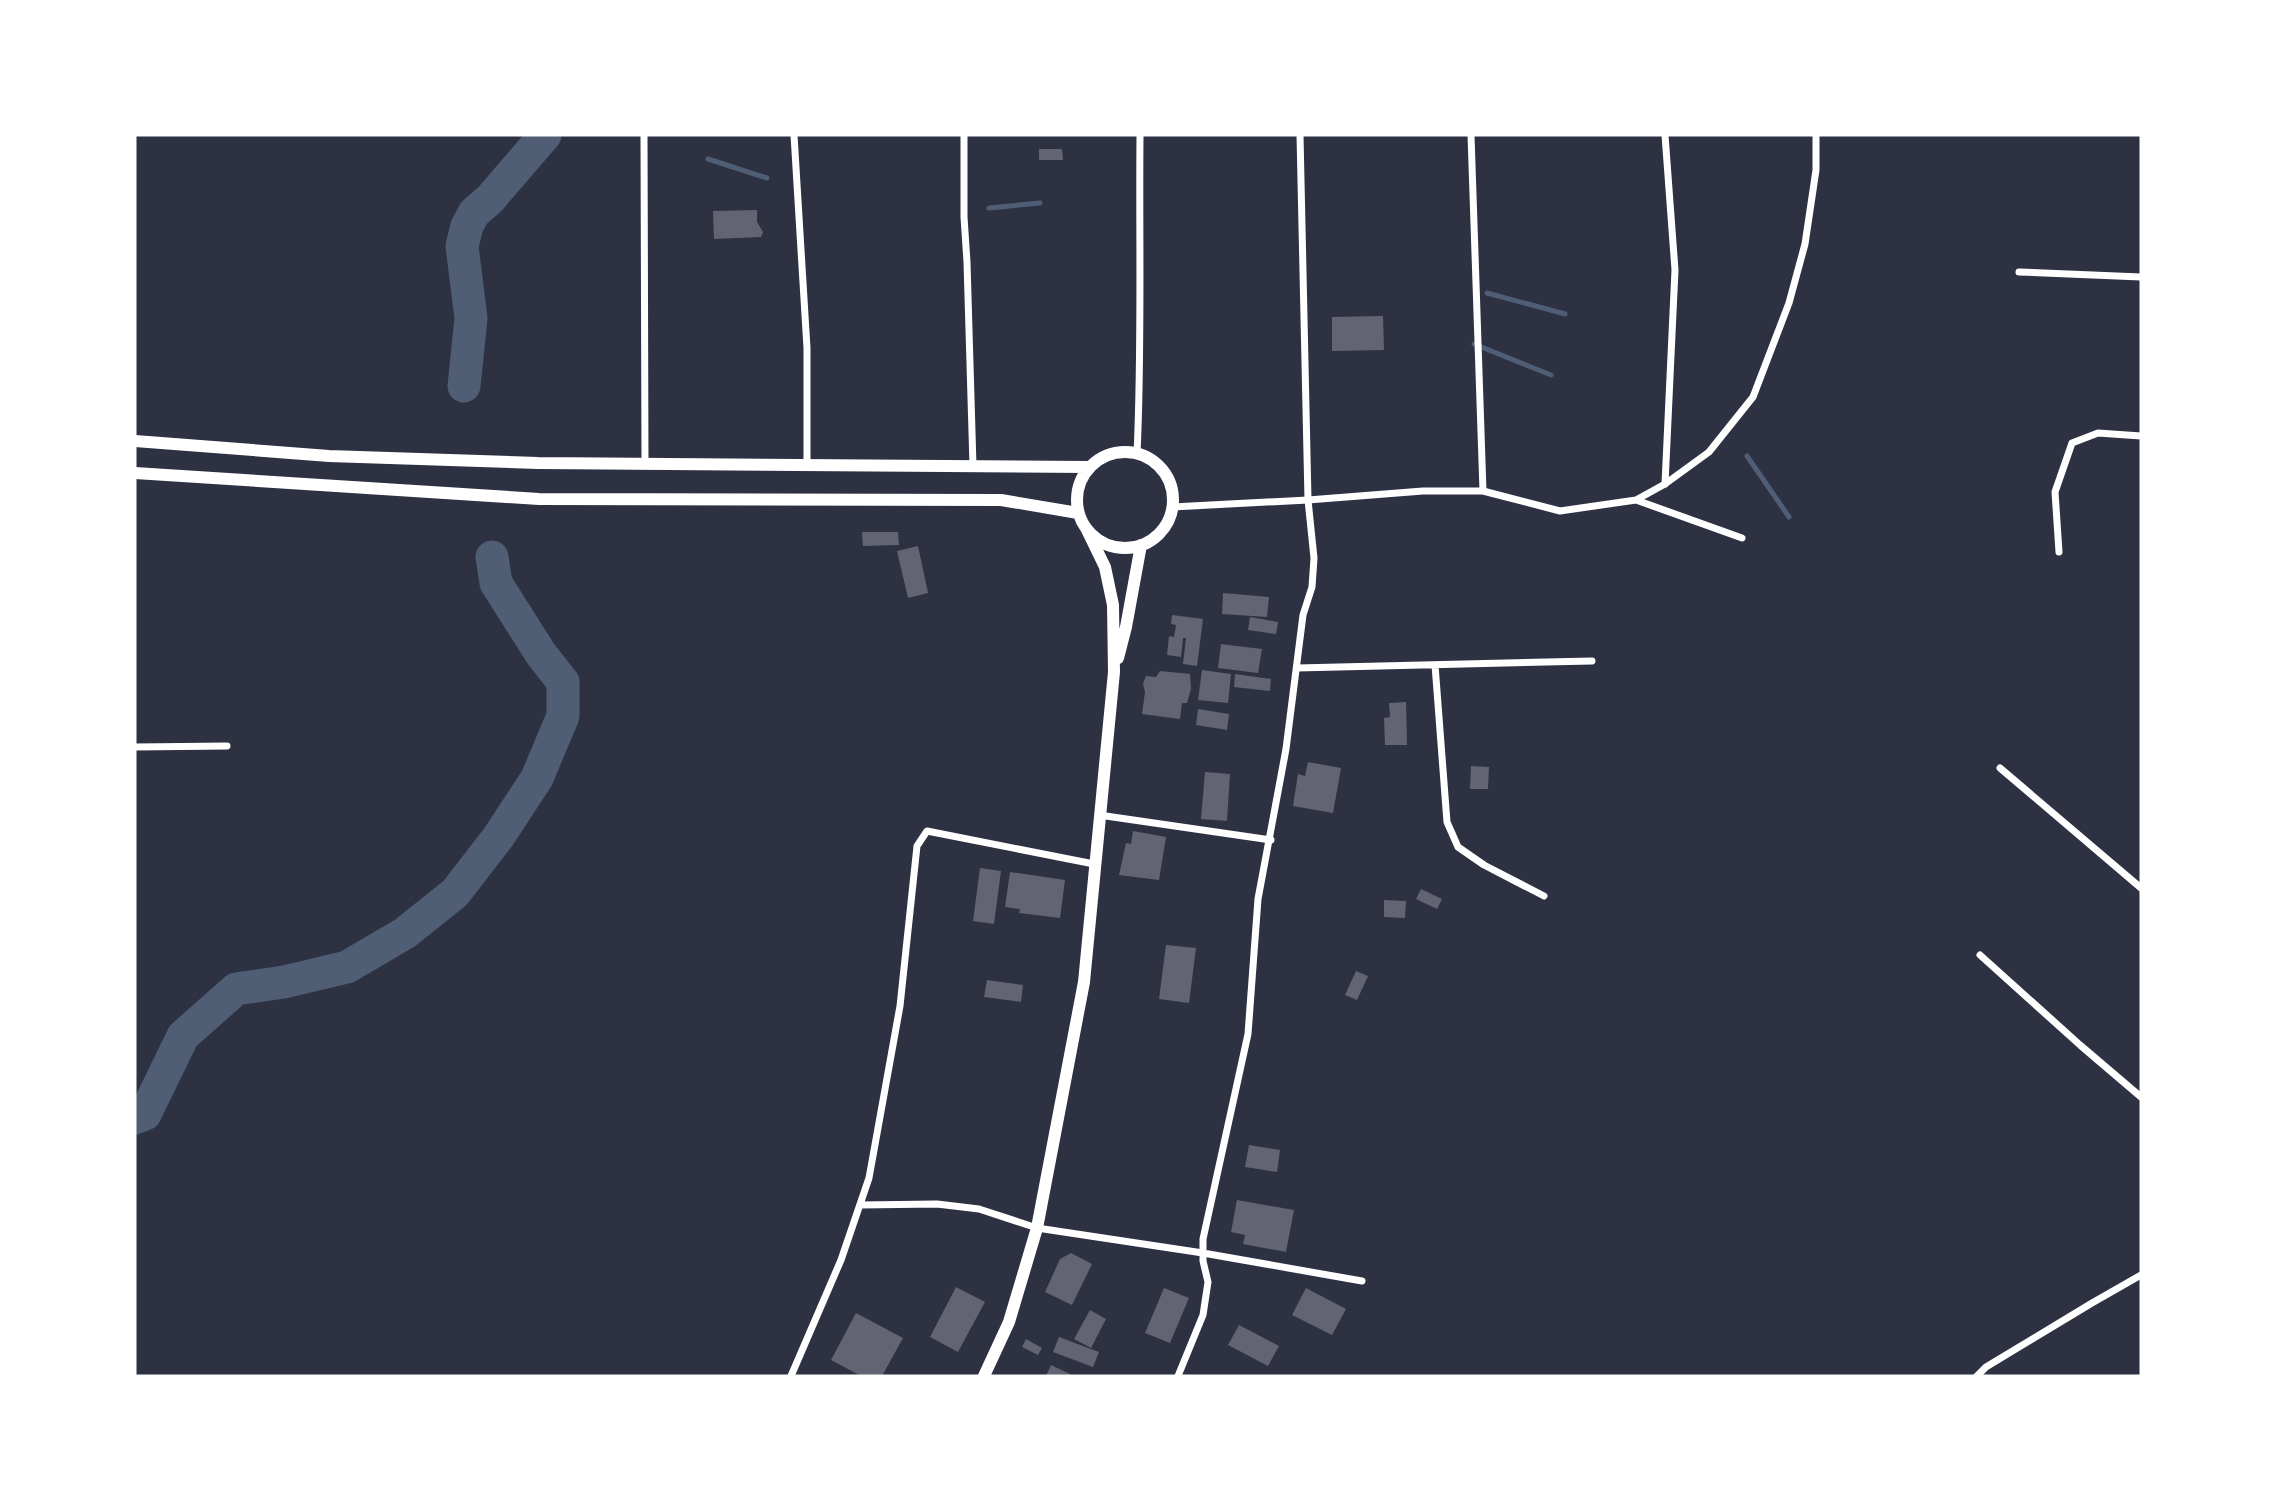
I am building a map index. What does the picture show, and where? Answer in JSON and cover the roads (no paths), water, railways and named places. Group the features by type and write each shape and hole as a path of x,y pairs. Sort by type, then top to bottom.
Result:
{"street":[{"path":"644,135 645,464"},
{"path":"794,135 807,348 807,467"},
{"path":"964,135 964,217 973,466"},
{"path":"1137,454 1140,378 1140,135"},
{"path":"1178,1376 1203,1315 1208,1282 1203,1239 1248,1034 1258,899 1271,839 1303,615 1312,587 1314,558 1308,500 1300,135"},
{"path":"1471,135 1483,491"},
{"path":"1665,135 1675,270 1665,484"},
{"path":"1172,507 1423,491 1483,491 1560,511 1636,500 1665,484 1709,452 1753,397 1789,303 1805,244 1816,170 1816,135"},
{"path":"2020,272 2141,277"},
{"path":"2059,552 2055,492 2072,443 2098,433 2141,436"},
{"path":"135,441 329,456 524,463 1089,467"},
{"path":"984,1376 1009,1322 1037,1228 1084,982 1114,671 1113,605 1105,567 1078,513 1076,497 1080,481 1089,467 1111,454 1137,454 1150,459 1161,468 1172,493 1169,520 1162,531 1141,545 1126,548 1097,540 1087,530"},
{"path":"135,473 539,499 1001,500 1078,513"},
{"path":"1636,500 1742,538"},
{"path":"1114,671 1126,627 1141,545"},
{"path":"1297,668 1592,661"},
{"path":"1435,665 1447,822 1458,847 1484,865 1544,896"},
{"path":"135,747 227,746"},
{"path":"2000,768 2141,888"},
{"path":"1099,815 1271,839"},
{"path":"791,1376 841,1260 869,1178 900,1006 917,846 927,831 1094,864"},
{"path":"1980,955 2141,1097"},
{"path":"860,1205 937,1205 979,1209 1037,1228 1363,1281"},
{"path":"1978,1376 1986,1367 2141,1275"}],"waterway":[{"path":"464,386 471,318 462,246 467,226 474,213 490,199 545,135"},
{"path":"708,159 767,178"},
{"path":"989,208 1040,203"},
{"path":"1487,293 1565,314"},
{"path":"1474,344 1551,375"},
{"path":"1747,456 1789,517"},
{"path":"135,1118 145,1114 183,1036 236,989 284,982 347,967 405,933 455,893 499,836 537,778 563,716 563,682 541,654 496,583 492,557"}]}
